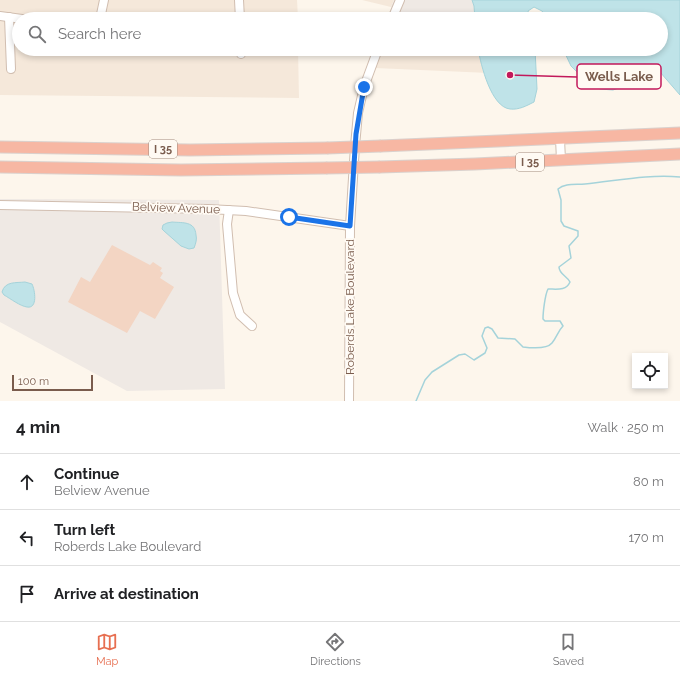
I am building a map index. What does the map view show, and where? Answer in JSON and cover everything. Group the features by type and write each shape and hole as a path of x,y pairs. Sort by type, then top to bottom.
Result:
{"highway":[{"name":"I 35","path":"0,147 190,150 327,148 680,133"},
{"name":"I 35","path":"0,167 188,170 380,167 680,154"}],"street":[{"path":"101,12 104,0"},
{"path":"239,0 240,12"},
{"path":"395,12 400,0"},
{"path":"0,16 12,17"},
{"path":"9,17 11,69"},
{"name":"Roberds Lake Boulevard","path":"349,401 350,226 355,146 358,113 364,87 375,56"},
{"path":"560,139 561,160"},
{"name":"Belview Avenue","path":"0,205 229,210 350,226"},
{"path":"229,210 227,224 233,293 240,315 252,326"}],"shaded area":[{"path":"0,0 297,0 298,12 12,12 12,56 298,56 299,98 0,95"},
{"path":"362,0 394,0 391,7"},
{"path":"394,0 496,0 493,12 399,12 391,7"},
{"path":"380,56 487,56 489,73 375,68"},
{"path":"0,199 219,200 225,389 127,391 0,322"}],"water":[{"path":"472,0 680,0 680,95 660,72 645,64 638,67 624,86 613,90 600,89 583,78 571,66 566,56 668,56 668,12 543,12 534,7 528,12 474,12"},
{"path":"480,56 535,56 537,89 534,102 516,109 503,107 492,93"},
{"path":"172,222 184,223 193,227 196,238 194,248 189,249 181,246 162,229 163,225"},
{"path":"25,282 32,284 34,290 35,298 33,305 30,307 18,304 2,292 3,288 8,284"}],"building":[{"path":"112,245 150,265 153,262 162,268 160,271 163,273 160,278 174,287 155,319 140,311 127,333 68,302 81,277 90,282"}],"waterway":[{"path":"416,401 425,380 432,372 459,355 465,354 474,360 485,353 487,348 482,336 485,328 488,327 492,329 498,338 515,339 523,347 543,347 550,345 554,341 563,326 560,321 545,321 543,319 546,295 548,289 564,288 570,282 560,271 559,267 571,258 569,246 578,236 578,231 564,226 561,221 561,200 558,189 567,185 632,178 656,176 680,177"}],"place":[{"name":"Wells Lake","path":"510,75"}],"route":[{"path":"289,217 350,226 358,113 364,87"}]}
